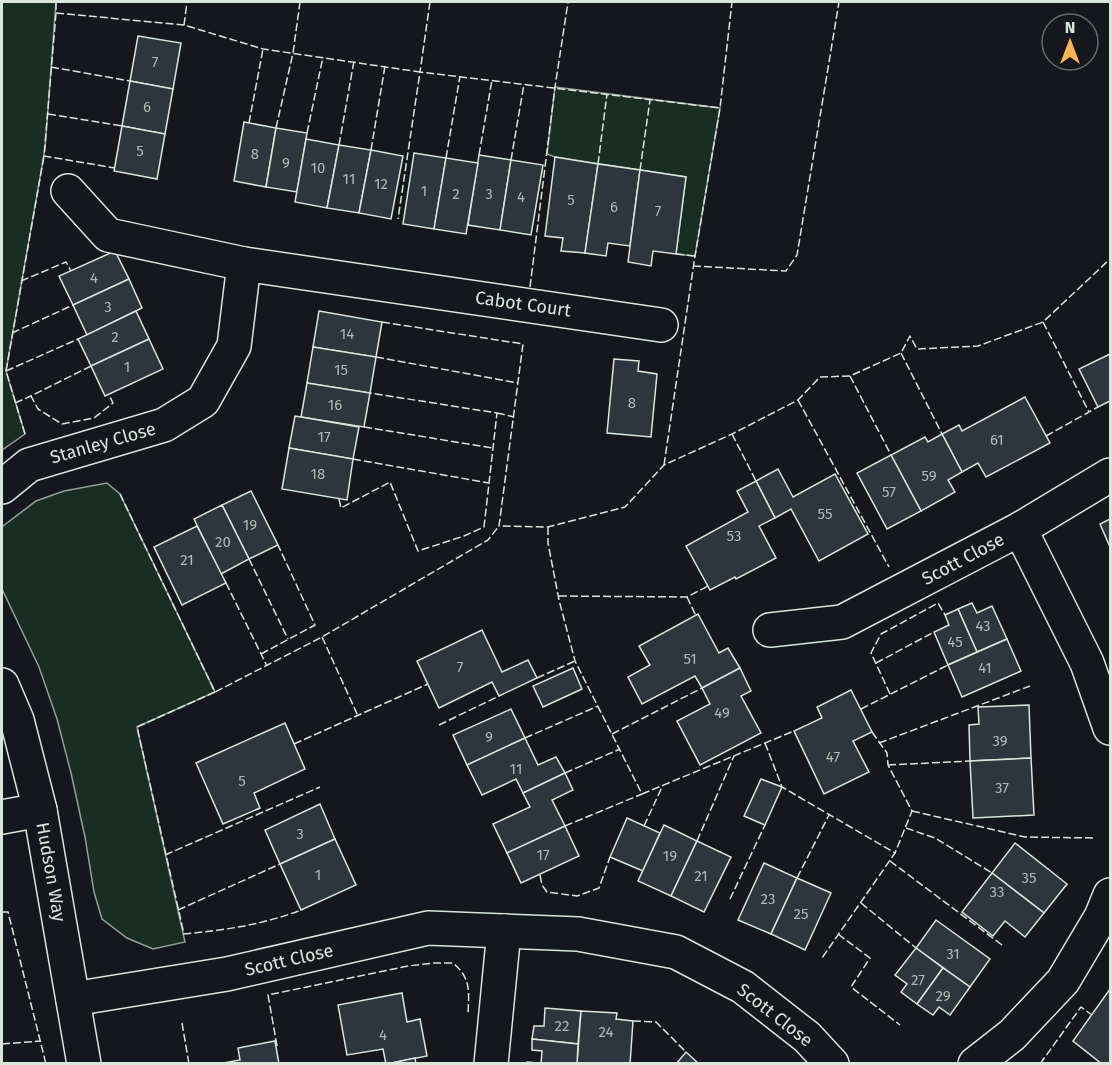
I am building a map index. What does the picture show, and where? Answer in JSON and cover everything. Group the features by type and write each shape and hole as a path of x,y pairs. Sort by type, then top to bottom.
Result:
{"street":[{"path":"68,191 108,235 244,264"},
{"name":"Cabot Court","path":"244,264 661,325"},
{"name":"Stanley Close","path":"2,487 29,465 164,425 203,401 234,346 244,264"},
{"name":"Scott Close","path":"770,630 842,622 1020,530 1110,475"},
{"name":"Scott Close","path":"1020,530 1087,663 1110,728"},
{"name":"Hudson Way","path":"2,685 16,720 40,810 84,1064"},
{"path":"2,817 40,810"},
{"path":"975,1064 1012,1035 1063,981 1101,917 1110,895"},
{"name":"Scott Close","path":"73,999 227,974 428,928 578,934 676,952 743,987 807,1036 832,1064"},
{"path":"490,1064 504,931"}],"green space":[{"path":"2,2 56,2 45,149 6,371 25,434 2,450"},
{"path":"555,87 720,108 695,256 676,254 686,177 547,154"},
{"path":"107,483 120,494 215,692 137,727 185,942 153,949 127,938 102,919 94,892 85,837 57,719 39,667 2,589 3,526 36,501 64,491"}],"building":[{"path":"138,36 181,43 173,89 130,81"},
{"path":"130,81 173,89 165,134 122,126"},
{"path":"244,122 276,128 266,187 234,181"},
{"path":"122,126 165,134 157,179 114,171"},
{"path":"276,128 307,133 297,192 266,187"},
{"path":"306,139 339,145 327,208 295,202"},
{"path":"339,145 371,150 359,213 327,208"},
{"path":"371,150 403,156 391,219 359,213"},
{"path":"414,153 446,158 434,229 403,224"},
{"path":"479,155 511,160 500,230 468,225"},
{"path":"555,157 598,164 585,253 561,251 563,238 545,236"},
{"path":"446,158 478,163 466,234 434,229"},
{"path":"511,160 543,165 531,235 500,230"},
{"path":"598,164 640,170 630,246 608,243 606,256 585,253"},
{"path":"640,170 686,177 676,254 653,251 651,266 628,262"},
{"path":"115,251 129,279 73,305 59,276"},
{"path":"129,279 142,308 87,335 73,305"},
{"path":"136,311 149,339 91,366 78,339"},
{"path":"319,311 382,322 376,357 313,347"},
{"path":"149,339 163,369 105,396 91,366"},
{"path":"313,347 376,357 370,393 307,383"},
{"path":"1110,354 1110,401 1098,407 1079,369"},
{"path":"614,359 639,361 638,371 657,374 651,437 607,433"},
{"path":"307,383 370,393 364,427 301,417"},
{"path":"1025,397 1050,443 986,477 978,463 962,472 942,434 959,425 962,431"},
{"path":"295,416 359,427 353,459 289,448"},
{"path":"942,434 962,472 948,480 955,492 921,511 891,455 925,437 928,442"},
{"path":"289,448 353,459 347,500 282,489"},
{"path":"891,455 921,511 887,529 857,473"},
{"path":"778,469 793,497 835,474 868,534 819,561 791,509 775,518 756,481"},
{"path":"756,481 775,518 759,526 776,558 710,590 686,546 748,512 737,491"},
{"path":"251,491 278,545 249,559 222,505"},
{"path":"222,505 249,559 221,574 194,519"},
{"path":"1110,519 1110,547 1100,524"},
{"path":"197,526 226,583 182,605 154,547"},
{"path":"972,603 977,613 992,606 1007,639 977,652 958,609"},
{"path":"958,609 977,652 948,665 934,632 949,625 945,615"},
{"path":"698,614 719,653 728,648 740,668 702,688 695,676 642,704 628,677 650,665 639,646"},
{"path":"482,630 502,672 528,660 537,678 499,696 492,682 439,708 417,661"},
{"path":"1007,639 1021,671 962,697 948,665"},
{"path":"573,668 582,689 543,707 533,686"},
{"path":"740,668 751,691 741,696 761,733 700,765 677,721 710,704 702,688"},
{"path":"851,690 872,732 853,741 869,772 824,794 794,731 822,718 817,707"},
{"path":"1029,705 1031,758 970,761 969,725 979,724 978,707"},
{"path":"511,709 525,738 467,765 453,735"},
{"path":"285,723 305,769 254,793 260,808 223,824 196,763"},
{"path":"525,738 538,765 556,757 565,773 523,793 516,779 482,795 467,765"},
{"path":"1031,758 1034,815 973,818 970,761"},
{"path":"565,773 573,790 552,800 565,826 507,853 493,824 530,807 523,793"},
{"path":"761,779 782,787 765,825 744,816"},
{"path":"320,804 335,839 280,864 265,830"},
{"path":"627,818 660,833 643,871 610,857"},
{"path":"664,825 697,841 671,896 638,881"},
{"path":"565,826 579,856 521,883 507,853"},
{"path":"335,839 356,885 301,910 280,864"},
{"path":"697,841 731,857 704,912 671,896"},
{"path":"1015,843 1067,884 1044,913 992,873"},
{"path":"764,863 797,878 771,934 738,920"},
{"path":"992,873 1044,913 1025,937 1005,921 993,936 962,912"},
{"path":"797,878 831,893 805,950 771,934"},
{"path":"936,920 990,959 970,987 916,948"},
{"path":"916,948 943,968 917,1004 901,992 907,984 895,975"},
{"path":"943,968 970,987 950,1015 939,1007 933,1015 917,1004"},
{"path":"1110,989 1110,1064 1102,1064 1073,1041"},
{"path":"402,993 407,1022 420,1019 427,1056 386,1064 383,1049 347,1055 338,1005"},
{"path":"545,1008 581,1011 578,1044 532,1039 534,1026 544,1026"},
{"path":"581,1011 617,1013 616,1019 633,1021 630,1064 577,1064"},
{"path":"532,1039 578,1044 577,1064 541,1064 542,1051 532,1050"},
{"path":"275,1041 279,1064 218,1064 240,1060 238,1048"},
{"path":"686,1052 699,1064 676,1064"},
{"path":"415,1058 416,1064 388,1064"}],"fence":[{"path":"56,2 56,13 184,25 263,49 420,72 398,219"},
{"path":"184,25 187,2"},
{"path":"276,128 293,53 300,2"},
{"path":"430,2 420,72 720,108"},
{"path":"530,287 568,2"},
{"path":"664,465 720,108 732,2"},
{"path":"693,266 786,271 797,255 839,2"},
{"path":"56,13 44,156 115,168"},
{"path":"249,123 263,49"},
{"path":"307,133 323,57"},
{"path":"339,145 354,61"},
{"path":"371,150 385,66"},
{"path":"51,67 130,81"},
{"path":"446,158 460,76"},
{"path":"479,155 492,80"},
{"path":"511,160 524,84"},
{"path":"598,164 607,94"},
{"path":"640,170 650,100"},
{"path":"48,114 122,126"},
{"path":"25,434 6,371 44,156"},
{"path":"676,254 695,256"},
{"path":"382,322 523,344 499,526 548,527 625,507 664,465 798,400 820,377 850,376 901,353 910,336 917,349 978,346 1043,322 1110,259"},
{"path":"21,281 66,262 71,271"},
{"path":"12,333 73,305"},
{"path":"1043,322 1089,412"},
{"path":"6,371 78,339"},
{"path":"901,353 942,434"},
{"path":"376,357 518,383"},
{"path":"91,366 31,396 38,409 62,424 94,418 113,403 109,395"},
{"path":"850,376 891,455"},
{"path":"339,499 341,508 390,482 418,551 484,527 497,413 370,393"},
{"path":"15,403 31,396"},
{"path":"798,400 889,567"},
{"path":"1046,436 1098,407"},
{"path":"497,413 514,417"},
{"path":"364,427 493,448"},
{"path":"732,434 756,481"},
{"path":"353,459 489,483"},
{"path":"120,494 215,692 322,637 488,540 499,526"},
{"path":"548,527 548,543 559,600 575,661 642,794 794,731"},
{"path":"261,654 315,625 278,545"},
{"path":"249,559 288,639"},
{"path":"226,583 267,666"},
{"path":"559,596 687,597 708,586"},
{"path":"687,597 696,616"},
{"path":"890,694 871,653 881,634 938,603 945,615"},
{"path":"876,663 934,632"},
{"path":"322,637 358,716"},
{"path":"537,678 575,661"},
{"path":"861,709 948,665"},
{"path":"294,744 428,684"},
{"path":"879,743 1030,686"},
{"path":"612,734 702,688"},
{"path":"215,692 137,727 184,934 243,926 272,920 301,910"},
{"path":"439,725 499,696"},
{"path":"525,738 598,706"},
{"path":"872,732 887,753 888,765 912,811 895,853"},
{"path":"765,743 782,787 895,853 822,958"},
{"path":"565,773 620,749"},
{"path":"697,841 734,756"},
{"path":"888,765 970,761"},
{"path":"644,826 663,785"},
{"path":"165,855 320,787"},
{"path":"565,826 642,794"},
{"path":"912,811 1025,837 1095,838"},
{"path":"797,878 829,815"},
{"path":"730,899 765,825"},
{"path":"906,828 935,838 992,873"},
{"path":"540,875 542,885 547,892 577,896 599,888 610,857"},
{"path":"890,861 1002,945"},
{"path":"178,910 280,864"},
{"path":"861,903 916,948"},
{"path":"2,912 8,912 46,1064"},
{"path":"838,934 870,958 851,987 900,1025"},
{"path":"277,1046 268,995 408,966 453,963 463,974 468,985 468,1013"},
{"path":"1040,1064 1081,1007 1092,1015"},
{"path":"633,1021 656,1022 686,1052"},
{"path":"182,1023 189,1064"},
{"path":"2,1044 40,1041"},
{"path":"527,1064 527,1062 541,1063"}]}
